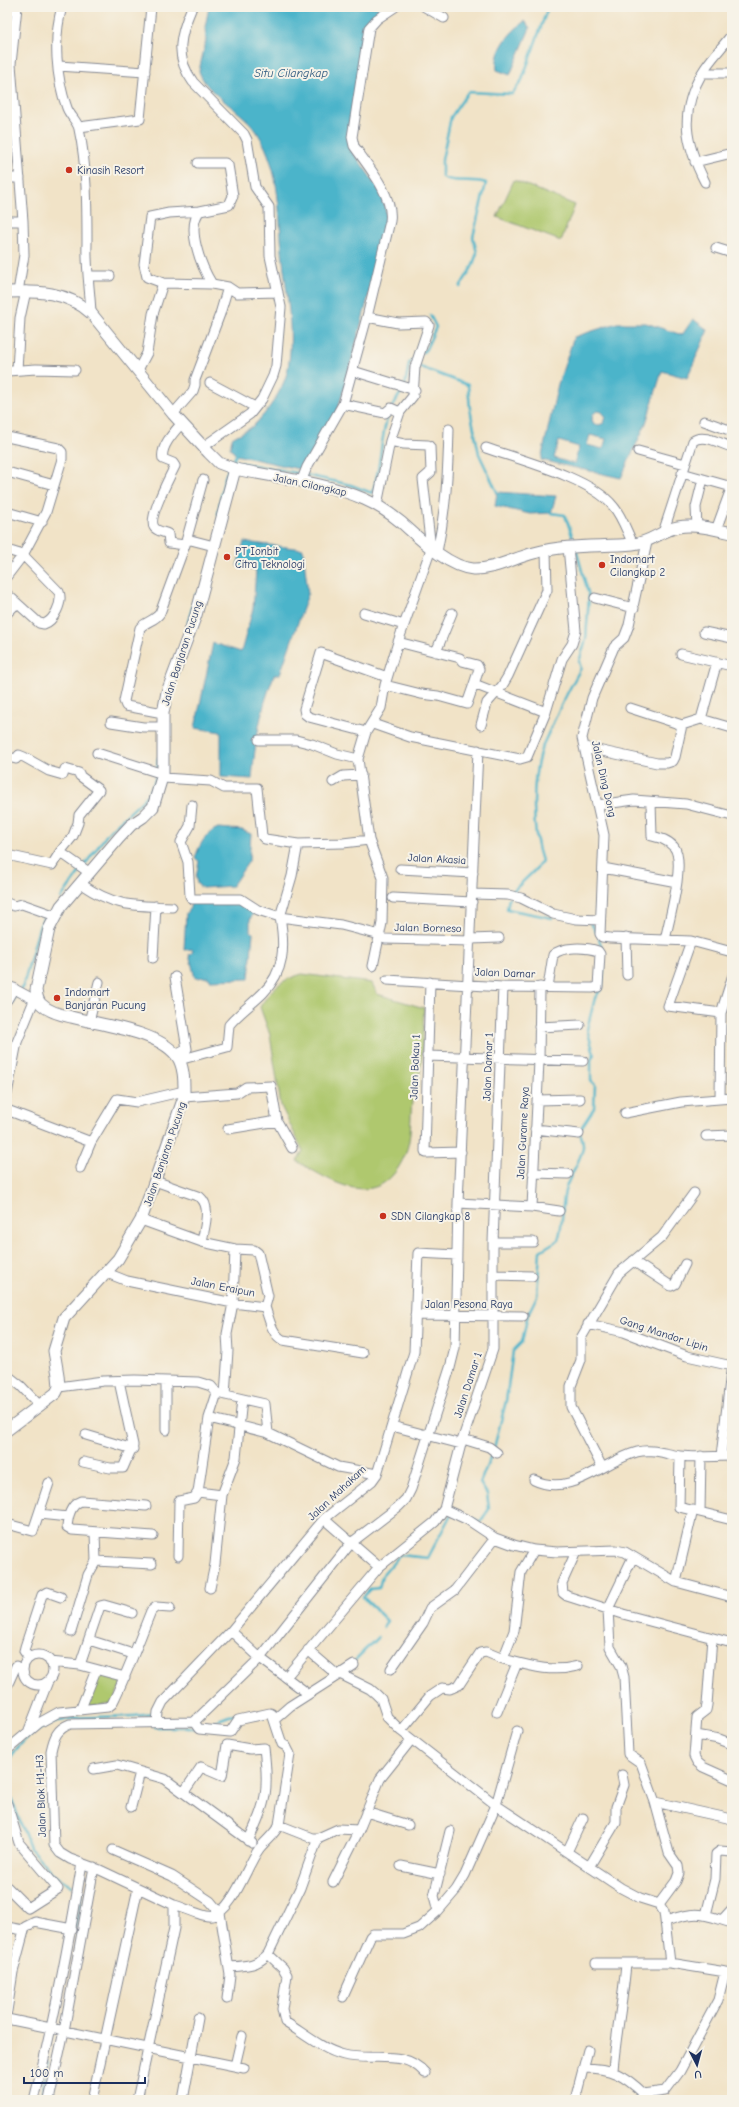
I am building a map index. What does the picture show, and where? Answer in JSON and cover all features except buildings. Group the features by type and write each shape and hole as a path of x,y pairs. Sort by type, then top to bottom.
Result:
{"street":[{"path":"62,7 56,41 59,66 68,110 79,127 87,215 88,276 91,313"},
{"path":"79,127 140,119 150,7"},
{"path":"192,7 185,23 180,47 183,64 193,82 237,125 247,140 252,179 255,187 266,200 269,207 270,256 280,308 276,366 274,376 262,399 250,414 203,447"},
{"path":"301,482 306,467 343,404 367,317 390,221 391,208 387,197 354,146 352,137 369,28 377,19 394,7"},
{"path":"425,7 444,18"},
{"path":"7,9 17,9 11,64 23,221 24,255 17,292 20,318 17,370"},
{"path":"705,182 688,144 687,125 692,94 702,73 732,34"},
{"path":"59,66 144,72"},
{"path":"702,73 732,73"},
{"path":"7,136 17,135"},
{"path":"695,162 732,153"},
{"path":"198,163 225,163 228,165 233,196 229,205 200,211 170,213 150,217 145,271 147,277 163,283 212,284 228,287 237,293 278,292"},
{"path":"7,178 20,178"},
{"path":"200,211 195,219 197,251 204,271 212,284"},
{"path":"7,221 23,221"},
{"path":"716,248 732,253"},
{"path":"88,276 110,276"},
{"path":"138,370 147,352 153,314 163,283"},
{"path":"173,414 188,398 195,386 195,380 220,314 228,287"},
{"name":"Jalan Cilangkap","path":"17,292 55,294 82,305 91,313 173,414 203,447 222,465 234,469 352,494 377,505 402,523 434,551 462,566 472,569 496,565 546,551 573,546 633,544 647,542 678,527 697,527 732,532"},
{"path":"367,317 398,323 426,322 429,324 430,326 419,353 408,388"},
{"path":"7,371 75,370"},
{"path":"343,404 385,413 395,410 413,396 408,388 353,371"},
{"path":"210,383 255,407"},
{"path":"377,505 395,410"},
{"path":"704,421 732,431"},
{"path":"182,423 170,437 163,454 163,459 173,463 175,466 154,513 153,526 156,529 168,534 169,543 186,542 211,546"},
{"path":"373,966 376,946 382,937 384,904 383,878 369,840 358,759 366,732 373,724 381,708 386,681 398,642 434,551 445,516 449,429"},
{"path":"7,437 58,448 62,452 62,459 42,522 23,555 7,576"},
{"path":"663,533 683,468 694,441 697,438 703,437 732,447"},
{"path":"390,441 404,444 428,445 430,448 431,472 423,479 434,551"},
{"path":"486,448 566,476 598,493 613,506 633,544"},
{"path":"638,451 683,468 703,479 732,487 716,530"},
{"name":"Jalan Banjaran Pucung","path":"36,999 38,978 49,929 49,913 61,906 131,825 149,813 153,806 159,774 160,713 196,615 211,546 234,469"},
{"path":"7,472 54,485"},
{"path":"697,527 696,507 703,479"},
{"path":"160,713 126,706 124,701 140,628 143,624 157,618 160,613 186,542 203,480"},
{"path":"7,512 42,522"},
{"name":"Jalan Ding Dong","path":"626,938 602,937 600,934 604,835 582,738 592,698 614,647 624,638 634,608 647,542"},
{"path":"373,724 410,737 520,759 527,757 546,712 562,659 572,644 576,631 573,546"},
{"path":"7,550 23,555 59,592 60,598 53,619 44,624 39,623 16,604 7,594"},
{"path":"481,725 487,703 502,686 510,672 547,590 546,551"},
{"path":"595,598 634,608"},
{"path":"7,613 16,604"},
{"path":"364,613 404,625"},
{"path":"436,652 452,613"},
{"path":"704,632 732,638"},
{"path":"366,732 309,717 305,714 304,709 321,653 386,681 421,694 438,696 467,704 479,666 462,661 460,658 398,642"},
{"path":"681,654 732,666"},
{"path":"701,719 716,662"},
{"path":"474,684 546,712"},
{"path":"630,708 682,725 701,719 732,728"},
{"path":"111,722 160,727"},
{"path":"584,747 667,763 673,761 675,757 682,725"},
{"path":"259,740 296,740 312,744 336,754 358,759"},
{"path":"196,1725 260,1658 351,1543 398,1508 406,1499 411,1489 450,1368 455,1348 458,1203 464,1056 471,940 478,750"},
{"path":"97,753 159,774 211,781 224,788 257,788 262,836 265,839 298,844 343,843 369,840"},
{"path":"7,759 8,757 16,759 20,755 56,774 63,775 65,769 71,770 79,773 80,776 99,790 79,815 78,823 73,836 52,865 7,855"},
{"path":"333,782 343,776 361,775"},
{"path":"598,805 627,800 686,804 732,816"},
{"path":"651,802 652,836 669,842 676,851 677,882 665,940"},
{"name":"Jalan Borneso","path":"192,805 190,826 181,842 188,862 190,896 192,899 241,900 258,910 280,917 329,923 382,937 471,940 499,938"},
{"path":"178,1058 227,1047 229,1025 264,992 276,975 284,952 284,939 280,917 292,876 298,844"},
{"path":"60,852 90,873"},
{"path":"603,868 677,882"},
{"name":"Jalan Akasia","path":"400,869 473,873"},
{"path":"81,884 96,894 115,902 127,905 172,907"},
{"path":"393,898 472,898 510,896 527,900 558,916 600,920"},
{"path":"7,903 14,906 20,903 49,913"},
{"path":"152,958 156,906"},
{"path":"627,975 626,938 691,941 732,952"},
{"path":"691,941 668,1006 721,1014"},
{"name":"Jalan Gurame Raya","path":"532,1207 535,1129 540,1061 540,1027 544,987 553,955 556,952 571,949 598,951 600,954 598,987 544,987"},
{"path":"175,978 187,1047 178,1058"},
{"path":"720,1098 721,1014 732,978"},
{"name":"Jalan Damar","path":"387,980 544,987"},
{"path":"89,1022 100,982"},
{"name":"Jalan Bakau 1","path":"430,982 425,1150 426,1153 461,1152"},
{"name":"Jalan Damar 1","path":"286,1677 379,1567 450,1512 462,1441 493,1348 493,1242 496,1205 502,986"},
{"path":"7,1000 15,989 36,999 45,1008 57,1014 144,1036 165,1045 178,1058"},
{"path":"7,1094 17,1042 36,999"},
{"path":"540,1027 580,1025"},
{"path":"427,1056 464,1056 500,1060 583,1061"},
{"name":"Jalan Banjaran Pucung","path":"59,1387 54,1351 61,1325 69,1310 107,1273 118,1259 142,1220 184,1094 178,1058"},
{"path":"80,1168 91,1142 116,1099 137,1102 184,1094 237,1093 246,1087 271,1086 277,1121 292,1148"},
{"path":"626,1113 642,1108 720,1098 732,1098"},
{"path":"537,1100 580,1099"},
{"path":"7,1110 91,1142"},
{"path":"228,1129 277,1121"},
{"path":"535,1129 579,1134"},
{"path":"706,1136 732,1135"},
{"path":"533,1173 568,1174"},
{"path":"156,1181 200,1197 204,1200 207,1208 202,1242"},
{"path":"602,1467 571,1407 571,1386 581,1360 581,1338 619,1273 662,1237 694,1193"},
{"path":"458,1203 532,1207 559,1211"},
{"path":"142,1220 202,1242 235,1249 254,1250 258,1253 268,1296 265,1307"},
{"path":"493,1242 533,1242"},
{"path":"178,1556 179,1501 194,1498 198,1492 209,1418 221,1394 228,1351 227,1334 233,1303 235,1249"},
{"name":"Jalan Mahakam","path":"157,1722 158,1712 163,1702 231,1631 324,1519 372,1481 376,1474 392,1426 414,1352 418,1253 457,1254"},
{"path":"633,1261 671,1286 675,1284 685,1264"},
{"name":"Jalan Eraipun","path":"107,1273 126,1281 233,1303 265,1307 278,1338 363,1353"},
{"path":"493,1275 532,1276"},
{"name":"Jalan Pesona Raya","path":"415,1315 523,1316"},
{"name":"Gang Mandor Lipin","path":"588,1324 624,1332 687,1356 732,1365"},
{"path":"721,1456 732,1365"},
{"path":"7,1375 21,1386 40,1406"},
{"path":"7,1430 56,1393 59,1387 103,1381 134,1380 207,1384 221,1394 266,1405 268,1433"},
{"path":"84,1462 110,1468 123,1468 133,1449 133,1441 119,1381"},
{"path":"166,1382 166,1430"},
{"path":"210,1588 215,1564 222,1495 236,1458 242,1399"},
{"path":"209,1418 239,1427 268,1433 338,1467 376,1474"},
{"path":"392,1426 428,1435 462,1441 493,1450"},
{"path":"86,1435 133,1449"},
{"path":"534,1480 541,1483 560,1485 574,1483 602,1467 638,1452 659,1451 680,1456 732,1456"},
{"path":"680,1456 678,1502 682,1508 732,1520"},
{"path":"676,1582 696,1511 701,1456"},
{"path":"7,1524 33,1531 49,1483"},
{"path":"198,1492 222,1495"},
{"path":"146,1506 81,1501 74,1506 68,1517 68,1529 153,1536"},
{"path":"450,1512 495,1538 534,1550 576,1552 616,1550 625,1552 676,1582 732,1597"},
{"path":"39,1514 68,1517"},
{"path":"324,1519 379,1567"},
{"path":"71,1632 88,1575 96,1561 95,1532"},
{"path":"391,1669 423,1623 430,1608 455,1590 495,1538"},
{"path":"503,1659 514,1631 521,1572 534,1550"},
{"path":"576,1552 562,1583 563,1593 608,1609 732,1643"},
{"path":"633,1557 608,1609 610,1647 621,1666 624,1678 628,1754 636,1757 641,1763 655,1802 669,1853 678,1866 679,1873 672,1888 659,1904"},
{"path":"96,1561 152,1564"},
{"path":"29,1658 24,1650 42,1596 47,1592 61,1596"},
{"path":"80,1665 100,1606 102,1605 132,1613"},
{"path":"7,1750 28,1731 59,1712 81,1708 108,1707 112,1704 154,1608 170,1608"},
{"path":"231,1631 260,1658 303,1690"},
{"path":"712,1638 707,1705 706,1710 697,1717 694,1756 697,1762 704,1768 732,1780"},
{"path":"89,1640 133,1654"},
{"path":"308,1650 339,1675 364,1686 376,1694 381,1700 387,1717 401,1731 496,1805 589,1867 640,1898 659,1904 664,1912 666,1921 670,1963"},
{"path":"401,1731 430,1696 442,1688 450,1689 459,1685 480,1653 486,1652 503,1659 555,1670 578,1666"},
{"path":"7,1686 15,1670 29,1658 38,1655 47,1658 50,1662 53,1672 28,1731"},
{"path":"7,1662 34,1684 39,1685 48,1681"},
{"path":"50,1662 80,1665 125,1677"},
{"path":"497,1712 517,1662"},
{"path":"220,1913 236,1893 259,1849 275,1834 279,1825 290,1754 286,1746 282,1744 274,1720 290,1706 354,1666"},
{"path":"81,1708 96,1670"},
{"name":"Jalan Blok H1-H3","path":"220,1913 208,1916 174,1905 94,1867 60,1853 54,1845 51,1750 57,1732 70,1724 157,1722 196,1725 230,1732 238,1720 270,1713 272,1714 274,1720"},
{"path":"343,1997 370,1937 373,1934 403,1934 419,1928 438,1911 456,1890 465,1875 496,1805 517,1731"},
{"path":"696,1735 719,1739 732,1744"},
{"path":"333,1882 359,1830 380,1779 411,1740"},
{"path":"184,1792 201,1767 222,1776 227,1745 250,1749 264,1748 268,1780 266,1796 260,1818 248,1841"},
{"path":"94,1769 117,1765 165,1779 259,1849"},
{"path":"131,1807 140,1772"},
{"path":"589,1867 616,1822 616,1807 624,1785 622,1775"},
{"path":"655,1802 732,1819"},
{"path":"7,1804 10,1820 19,1843 58,1889 28,1908 7,1888"},
{"path":"366,1812 408,1825"},
{"path":"567,1852 583,1818"},
{"path":"279,1825 312,1838 318,1838 338,1829 359,1830"},
{"path":"438,1911 434,1896 450,1831"},
{"path":"230,1967 254,1965 262,1961 268,1954 300,1888 318,1838"},
{"path":"113,1850 172,1876 210,1901 220,1913 230,1967 227,1998"},
{"path":"706,1914 716,1879 716,1854 720,1851 732,1852"},
{"path":"49,2100 82,1863"},
{"path":"401,1866 440,1874"},
{"path":"34,2100 58,2030 94,1867"},
{"path":"80,1876 92,1878"},
{"path":"92,2100 138,1888"},
{"path":"137,2100 174,1928 174,1905"},
{"path":"722,1920 732,1909"},
{"path":"666,1921 695,1913 706,1914 732,1923"},
{"path":"7,2011 10,1972 23,1930 29,1923 35,1922 72,1929"},
{"path":"7,1927 23,1930"},
{"path":"268,1954 287,1975 282,2009 282,2016 285,2022 328,2048 344,2055 406,2059 418,2065 425,2073"},
{"path":"583,2068 613,2070 632,2082 641,2097 665,2091 680,2070 718,2000 728,1972 670,1963 596,1964"},
{"path":"613,2070 617,2025 622,2007 626,1964"},
{"path":"183,2100 198,2018"},
{"path":"7,2019 239,2067 242,2036"},
{"path":"574,2100 588,2050"}],"green space":[{"path":"514,180 575,205 561,241 497,217"},
{"path":"302,974 372,983 377,994 424,1008 421,1065 417,1086 412,1101 410,1135 407,1149 395,1173 383,1183 370,1188 356,1188 342,1185 297,1161 303,1151 281,1106 270,1035 260,1007 269,994 282,982"},
{"path":"96,1670 125,1677 112,1704 81,1708"}],"water":[{"name":"Situ Cilangkap","path":"209,7 384,7 376,13 363,36 348,133 353,152 381,192 386,213 384,237 344,389 335,417 303,470 236,455 230,448 232,438 251,428 258,421 269,408 282,387 287,373 289,359 290,331 278,195 271,163 265,147 251,124 209,88 199,71 206,40 205,27"},
{"path":"525,21 530,28 510,75 497,70 498,55 504,42 514,30"},
{"path":"693,319 708,330 687,378 662,371 646,423 621,478 541,460 558,384 574,337 617,323 646,323 682,335","holes":["597,411 602,412 606,417 604,423 599,425 594,424 592,420 593,414","590,435 606,439 603,449 587,445","559,441 579,447 574,464 554,458"]},
{"path":"497,492 556,496 551,513 530,514 495,506"},
{"path":"244,542 303,549 308,594 280,674 274,675 265,701 257,739 252,779 221,777 221,732 195,728 213,643 241,652 253,609 256,571 237,566"},
{"path":"218,828 242,830 251,834 249,861 232,886 202,888 197,884 196,877 199,861 195,858 209,833"},
{"path":"191,901 242,902 254,912 250,919 250,931 253,933 249,979 210,980 208,977 195,978 189,954 192,953 193,949 184,950 186,913 190,908"}],"waterway":[{"path":"460,287 472,267 477,253 473,237 486,183 452,180 442,177 442,160 451,117 468,92 512,94 522,80 548,7"},
{"path":"423,352 426,349 436,327 430,315"},
{"path":"405,385 409,363 415,359"},
{"path":"417,366 468,385 470,409 479,454 497,492"},
{"path":"392,407 403,389"},
{"path":"306,475 351,485 372,493 389,413"},
{"path":"231,464 236,455"},
{"path":"232,461 297,473"},
{"path":"218,514 224,480 228,470"},
{"path":"551,513 565,515 575,544"},
{"path":"511,893 535,870 542,861 536,837 534,809 537,768 543,745 581,668 579,662 586,639 589,596 576,549"},
{"path":"188,622 196,594"},
{"path":"157,769 158,758"},
{"path":"84,866 108,833 144,799 154,783 156,774"},
{"path":"61,898 81,870"},
{"path":"509,898 507,909 552,918"},
{"path":"7,1009 23,986 39,928 45,914"},
{"path":"590,922 597,933"},
{"path":"599,938 602,950"},
{"path":"494,1448 506,1401 513,1351 522,1342 528,1314 537,1296 540,1251 558,1240 566,1186 583,1150 583,1142 579,1131 594,1108 595,1085 591,1081 591,1060 594,1054 587,1029 595,998 602,987 604,963"},
{"path":"474,1519 480,1522 489,1509 487,1494 480,1483 492,1453"},
{"path":"383,1628 387,1621 363,1597 371,1589 379,1588 382,1576 400,1555 428,1558 451,1514"},
{"path":"353,1662 378,1637"},
{"path":"7,1763 21,1743 37,1730 54,1723 91,1717 153,1714"},
{"path":"202,1726 229,1716 245,1714"},
{"path":"155,1727 195,1727"},
{"path":"7,1787 30,1848 53,1874 72,1886"},
{"path":"75,1928 82,1892"},
{"path":"41,2100 48,2062"}],"place":[{"name":"Kinasih Resort","path":"69,170"},
{"name":"PT Ionbit Citra Teknologi","path":"227,557"},
{"name":"Indomart Cilangkap 2","path":"602,565"},
{"name":"Indomart Banjaran Pucung","path":"57,998"},
{"name":"SDN Cilangkap 8","path":"383,1216"}]}
